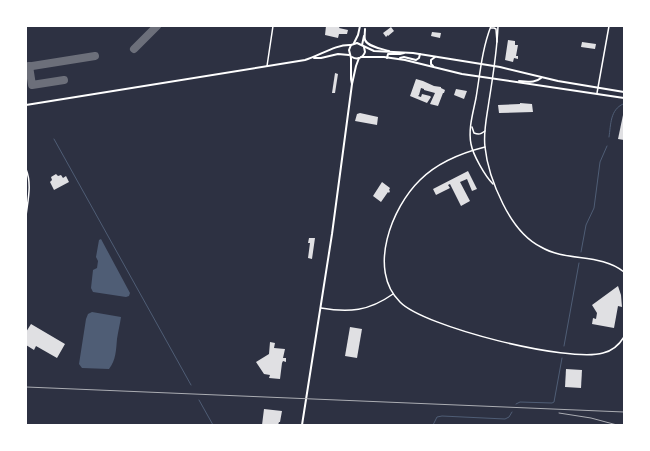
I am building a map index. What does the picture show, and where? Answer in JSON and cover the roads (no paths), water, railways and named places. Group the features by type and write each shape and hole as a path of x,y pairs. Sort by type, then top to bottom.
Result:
{"main road":[{"path":"352,84 349,50 358,35 360,26"},
{"path":"365,26 365,39 368,43 384,50 396,52"},
{"path":"302,425 352,84 356,66 365,52 363,45 365,30"},
{"path":"313,58 320,53 357,43 374,51 405,52 495,66 573,84 624,92"},
{"path":"387,58 388,54 400,54 405,52"},
{"path":"26,105 313,58 322,58 338,54 354,58 366,56 399,59 458,73 624,98"},
{"path":"399,59 404,57 416,60 419,58 420,54"},
{"path":"434,67 431,64 431,60 434,57 438,57"},
{"path":"508,80 532,82 537,81 542,77"}],"street":[{"path":"267,66 273,26"},
{"path":"491,26 485,44 481,64 470,139 473,150 488,179 494,185"},
{"path":"498,26 498,44 484,131 485,147 494,185 512,222 528,238 540,247 555,254 610,263 624,272"},
{"path":"597,94 609,26"},
{"path":"490,29 496,29 498,44"},
{"path":"610,96 611,90"},
{"path":"471,126 474,133 480,134 484,131"},
{"path":"485,147 448,160 428,173 412,189 397,210 389,233 385,261 388,287 393,294 409,309 444,324 482,337 531,348 580,354 602,354 616,346 624,337"},
{"path":"26,169 30,180 30,187 26,216"},
{"path":"320,308 357,310 378,303 393,294"}],"water":[{"path":"101,239 130,293 129,296 126,297 93,292 91,288 93,270 97,268 98,261 96,257 99,240"},
{"path":"92,312 121,317 115,355 109,369 82,368 79,364 86,319 88,314"}],"waterway":[{"path":"609,137 613,114 623,104"},
{"path":"54,139 191,385"},
{"path":"581,252 586,225 594,208 600,162 607,146"},
{"path":"564,346 579,263"},
{"path":"516,404 520,402 554,402 562,358"},
{"path":"199,400 213,425"},
{"path":"433,425 437,417 442,416 505,419 509,417 512,412"}],"railway":[{"path":"26,387 624,412"},
{"path":"559,413 591,418 617,425"}]}
